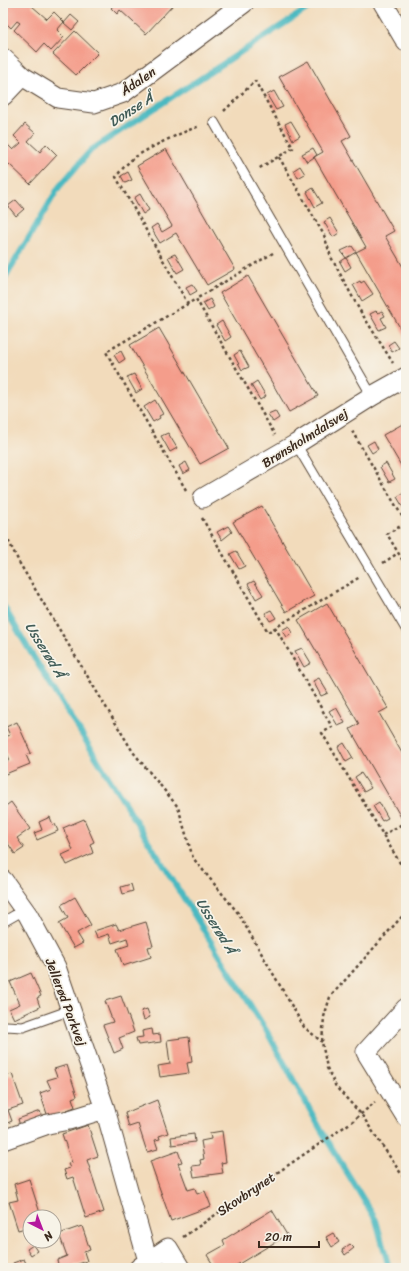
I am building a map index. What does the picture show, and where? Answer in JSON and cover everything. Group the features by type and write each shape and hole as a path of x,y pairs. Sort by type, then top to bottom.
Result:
{"street":[{"path":"383,3 406,42"},
{"name":"Ådalen","path":"3,58 22,76 58,98 94,103 123,93 242,4"},
{"path":"3,96 22,76"},
{"name":"Brønsholmdalsvej","path":"199,502 290,448 372,396 406,378"},
{"name":"Jellerød Parkvej","path":"3,880 24,910 56,967 105,1109 144,1265"},
{"path":"406,1008 366,1052 406,1117"},
{"path":"3,1140 48,1124 69,1120 105,1109"},
{"path":"144,1265 168,1248 180,1268"}],"lane":[{"path":"214,122 372,396"},
{"path":"290,448 371,570 406,629"},
{"path":"3,922 24,910"},
{"path":"3,1028 6,1026 23,1027 71,1010"}],"path":[{"path":"188,304 116,177 131,160 148,150 195,128 214,122 255,81 293,148 245,176"},
{"path":"285,245 196,300 106,352 199,502 268,632 371,570"},
{"path":"196,300 290,448"},
{"path":"342,415 406,523 387,534 406,566"},
{"path":"3,530 20,564 133,752 178,807 193,858 238,913 304,1028 322,1042"},
{"path":"274,627 332,727 322,732 406,873"},
{"path":"383,835 406,822"},
{"path":"406,912 330,997 324,1017 322,1042 327,1068 336,1087 361,1114 406,1182"},
{"name":"Skovbrynet","path":"168,1248 361,1114"}],"building":[{"path":"3,3 35,3 32,6 47,19 54,12 64,22 57,30 64,37 51,51 44,44 37,52 14,30 20,23 17,21 11,28 3,20"},
{"path":"113,3 174,4 146,34 120,10 117,14 111,8 114,5"},
{"path":"71,15 79,22 72,30 64,23"},
{"path":"75,31 98,53 76,75 53,54"},
{"path":"308,61 351,136 342,141 394,231 385,236 406,272 406,338 356,252 366,247 314,157 323,152 279,77"},
{"path":"274,91 283,107 276,110 267,95"},
{"path":"291,121 300,136 293,140 285,124"},
{"path":"25,124 35,133 28,141 40,152 46,144 57,155 30,184 9,164 3,170 3,147 6,143 13,150 21,143 14,136"},
{"path":"313,148 317,155 307,162 302,154"},
{"path":"166,149 235,269 207,285 176,233 160,243 151,228 157,224 162,232 172,226 137,166"},
{"path":"300,166 305,174 298,178 294,170"},
{"path":"128,172 132,180 125,183 121,176"},
{"path":"313,188 322,203 315,207 307,192"},
{"path":"140,194 149,210 143,214 134,198"},
{"path":"16,200 24,209 16,216 8,206"},
{"path":"330,218 339,233 333,237 324,222"},
{"path":"352,246 356,252 346,258 341,251"},
{"path":"175,254 184,269 177,273 168,257"},
{"path":"346,258 351,267 345,271 340,262"},
{"path":"248,276 318,396 289,412 220,293"},
{"path":"360,281 361,283 364,281 373,294 362,301 353,285"},
{"path":"192,284 197,291 190,295 186,287"},
{"path":"210,299 214,307 208,311 203,303"},
{"path":"376,311 378,313 382,311 385,316 381,318 386,327 379,330 370,314"},
{"path":"222,321 231,337 225,341 216,325"},
{"path":"159,328 229,448 200,464 130,345"},
{"path":"394,341 399,348 392,352 388,345"},
{"path":"121,351 125,359 119,363 114,355"},
{"path":"240,351 249,367 242,370 234,355"},
{"path":"134,374 142,389 136,393 127,377"},
{"path":"257,381 266,396 260,400 251,385"},
{"path":"155,400 163,414 159,416 160,418 153,422 144,407"},
{"path":"275,411 279,418 273,422 268,414"},
{"path":"406,422 406,474 383,435"},
{"path":"168,433 177,448 170,452 161,436"},
{"path":"374,441 378,449 372,453 367,445"},
{"path":"186,462 190,470 183,474 179,466"},
{"path":"386,463 395,479 389,482 380,467"},
{"path":"403,493 406,497 406,512 397,497"},
{"path":"262,506 314,596 286,612 233,522"},
{"path":"228,526 232,532 222,540 217,532"},
{"path":"236,551 245,566 239,569 230,554"},
{"path":"254,581 263,595 256,599 248,584"},
{"path":"327,603 388,708 379,713 406,760 406,817 402,819 350,729 359,724 298,620"},
{"path":"271,610 276,618 270,621 265,613"},
{"path":"289,626 293,633 287,637 282,630"},
{"path":"302,648 311,663 304,667 295,651"},
{"path":"319,678 328,693 321,696 313,681"},
{"path":"336,707 345,723 338,726 329,711"},
{"path":"17,722 31,753 26,755 30,764 3,775 3,763 10,760 3,748 3,738 10,735 6,727"},
{"path":"344,743 353,758 346,762 338,747"},
{"path":"361,773 371,788 364,792 355,777"},
{"path":"11,802 30,829 17,838 24,848 15,854 3,836 3,826 6,824 3,819 3,808"},
{"path":"379,802 388,818 382,821 373,806"},
{"path":"50,817 53,825 55,824 58,831 37,840 34,833 42,830 39,822"},
{"path":"84,819 94,842 90,844 93,853 67,865 62,855 73,850 63,828"},
{"path":"131,884 133,891 123,894 121,887"},
{"path":"75,897 91,925 77,933 83,943 74,948 59,923 68,918 61,905"},
{"path":"146,922 153,946 148,947 151,957 123,966 117,949 129,945 127,938 112,943 109,934 97,938 94,931 116,924 119,930"},
{"path":"31,973 41,996 37,998 40,1007 14,1019 9,1009 20,1004 10,982"},
{"path":"121,996 134,1032 119,1038 123,1049 114,1053 103,1025 113,1022 105,1001"},
{"path":"147,1009 150,1017 144,1020 141,1011"},
{"path":"152,1029 153,1035 160,1034 161,1042 138,1045 136,1038 143,1037 142,1031"},
{"path":"189,1037 192,1062 187,1063 189,1073 160,1077 158,1066 170,1064 167,1040"},
{"path":"67,1065 77,1096 72,1098 75,1107 48,1117 40,1093 51,1089 47,1080 57,1077 54,1069"},
{"path":"12,1074 23,1105 8,1110 12,1121 3,1125 3,1077"},
{"path":"157,1100 168,1133 159,1136 160,1139 155,1140 158,1149 147,1152 138,1124 129,1127 125,1113"},
{"path":"40,1111 42,1118 20,1126 18,1119"},
{"path":"88,1125 98,1156 87,1160 104,1212 86,1218 73,1177 67,1179 64,1170 70,1168 68,1164 72,1163 62,1134"},
{"path":"222,1131 226,1162 221,1163 223,1173 194,1177 192,1166 201,1165 200,1160 204,1159 201,1141 211,1139 210,1133"},
{"path":"194,1134 195,1142 172,1145 171,1137"},
{"path":"178,1151 182,1162 178,1163 188,1190 195,1188 197,1194 205,1191 211,1206 171,1221 150,1161"},
{"path":"29,1179 39,1209 22,1209 22,1229 18,1230 9,1202 18,1200 14,1184"},
{"path":"272,1210 287,1235 232,1268 215,1268 207,1255 225,1245 223,1240"},
{"path":"82,1226 90,1250 84,1252 87,1261 67,1268 59,1268 57,1260 67,1256 62,1242 62,1233"},
{"path":"333,1233 339,1242 332,1247 326,1237"},
{"path":"350,1244 354,1248 345,1255 342,1250"},
{"path":"27,1249 36,1249 37,1251 31,1255"},
{"path":"24,1259 28,1268 14,1268 13,1263"}],"waterway":[{"name":"Donse Å","path":"3,281 59,187 91,150 316,3"},
{"name":"Usserød Å","path":"3,605 28,648 266,1030 321,1130 376,1220 389,1268"}]}
